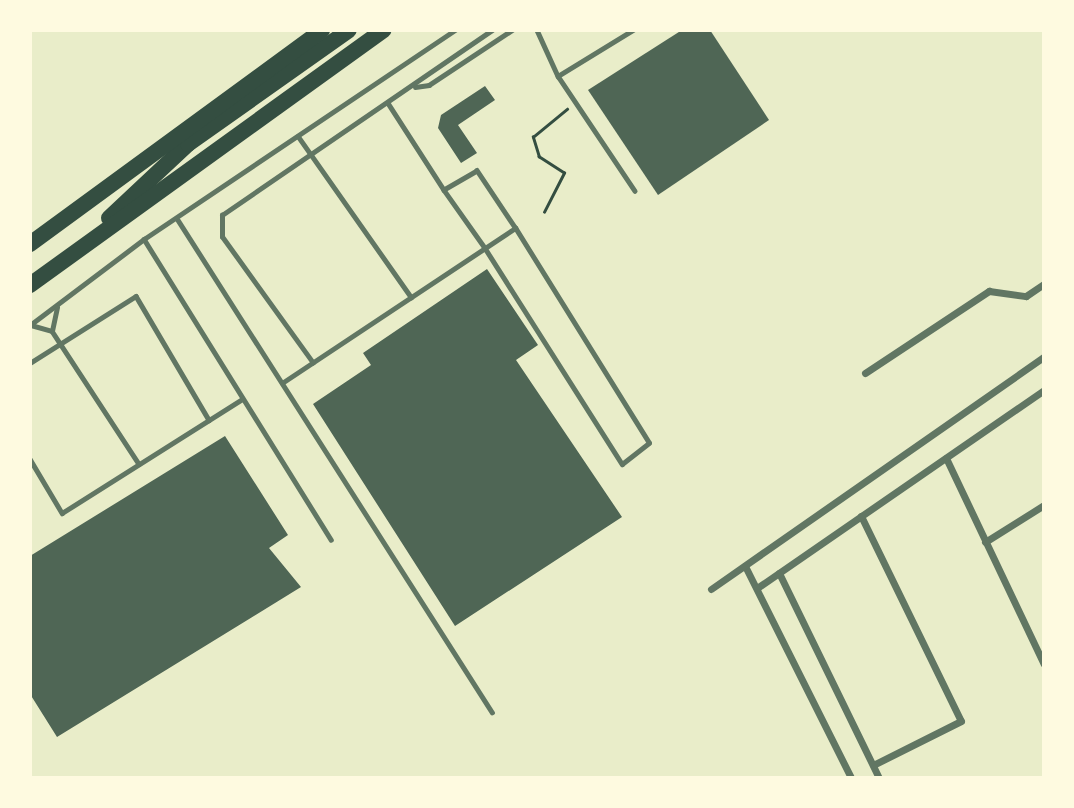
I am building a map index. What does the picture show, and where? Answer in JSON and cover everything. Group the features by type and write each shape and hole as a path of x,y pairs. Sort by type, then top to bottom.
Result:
{"highway":[{"path":"30,244 322,30"},
{"path":"75,253 188,144 349,30"},
{"path":"30,285 384,30"}],"street":[{"path":"865,373 989,291 1026,296 1044,284"},
{"path":"711,589 1044,357"},
{"path":"757,588 1044,390"},
{"path":"946,458 1044,664"},
{"path":"985,542 1044,505"},
{"path":"861,516 961,721 873,765"},
{"path":"745,566 851,778"},
{"path":"779,573 879,778"}],"lane":[{"path":"30,325 144,239 178,220 455,30"},
{"path":"313,363 219,225 244,198 414,87 492,30"},
{"path":"414,87 429,85 512,30"},
{"path":"537,30 558,76 635,191"},
{"path":"558,76 633,30"},
{"path":"388,103 443,190 485,248 622,464 649,443 516,228 477,171 443,190"},
{"path":"298,136 411,297"},
{"path":"178,220 492,712"},
{"path":"282,383 516,228"},
{"path":"144,239 331,539"},
{"path":"30,363 136,296 209,421"},
{"path":"52,331 57,307"},
{"path":"30,325 52,331 139,464"},
{"path":"30,459 62,513 242,398"}],"path":[{"path":"544,212 564,173 539,157 533,137 576,103"}],"building":[{"path":"682,30 710,30 769,120 658,195 588,90"},
{"path":"485,86 495,100 458,125 477,153 461,163 438,128 441,115"},
{"path":"487,269 538,345 516,360 622,517 455,626 313,404 371,365 363,353"},
{"path":"225,436 288,535 269,548 301,587 57,737 30,694 30,556"}]}
